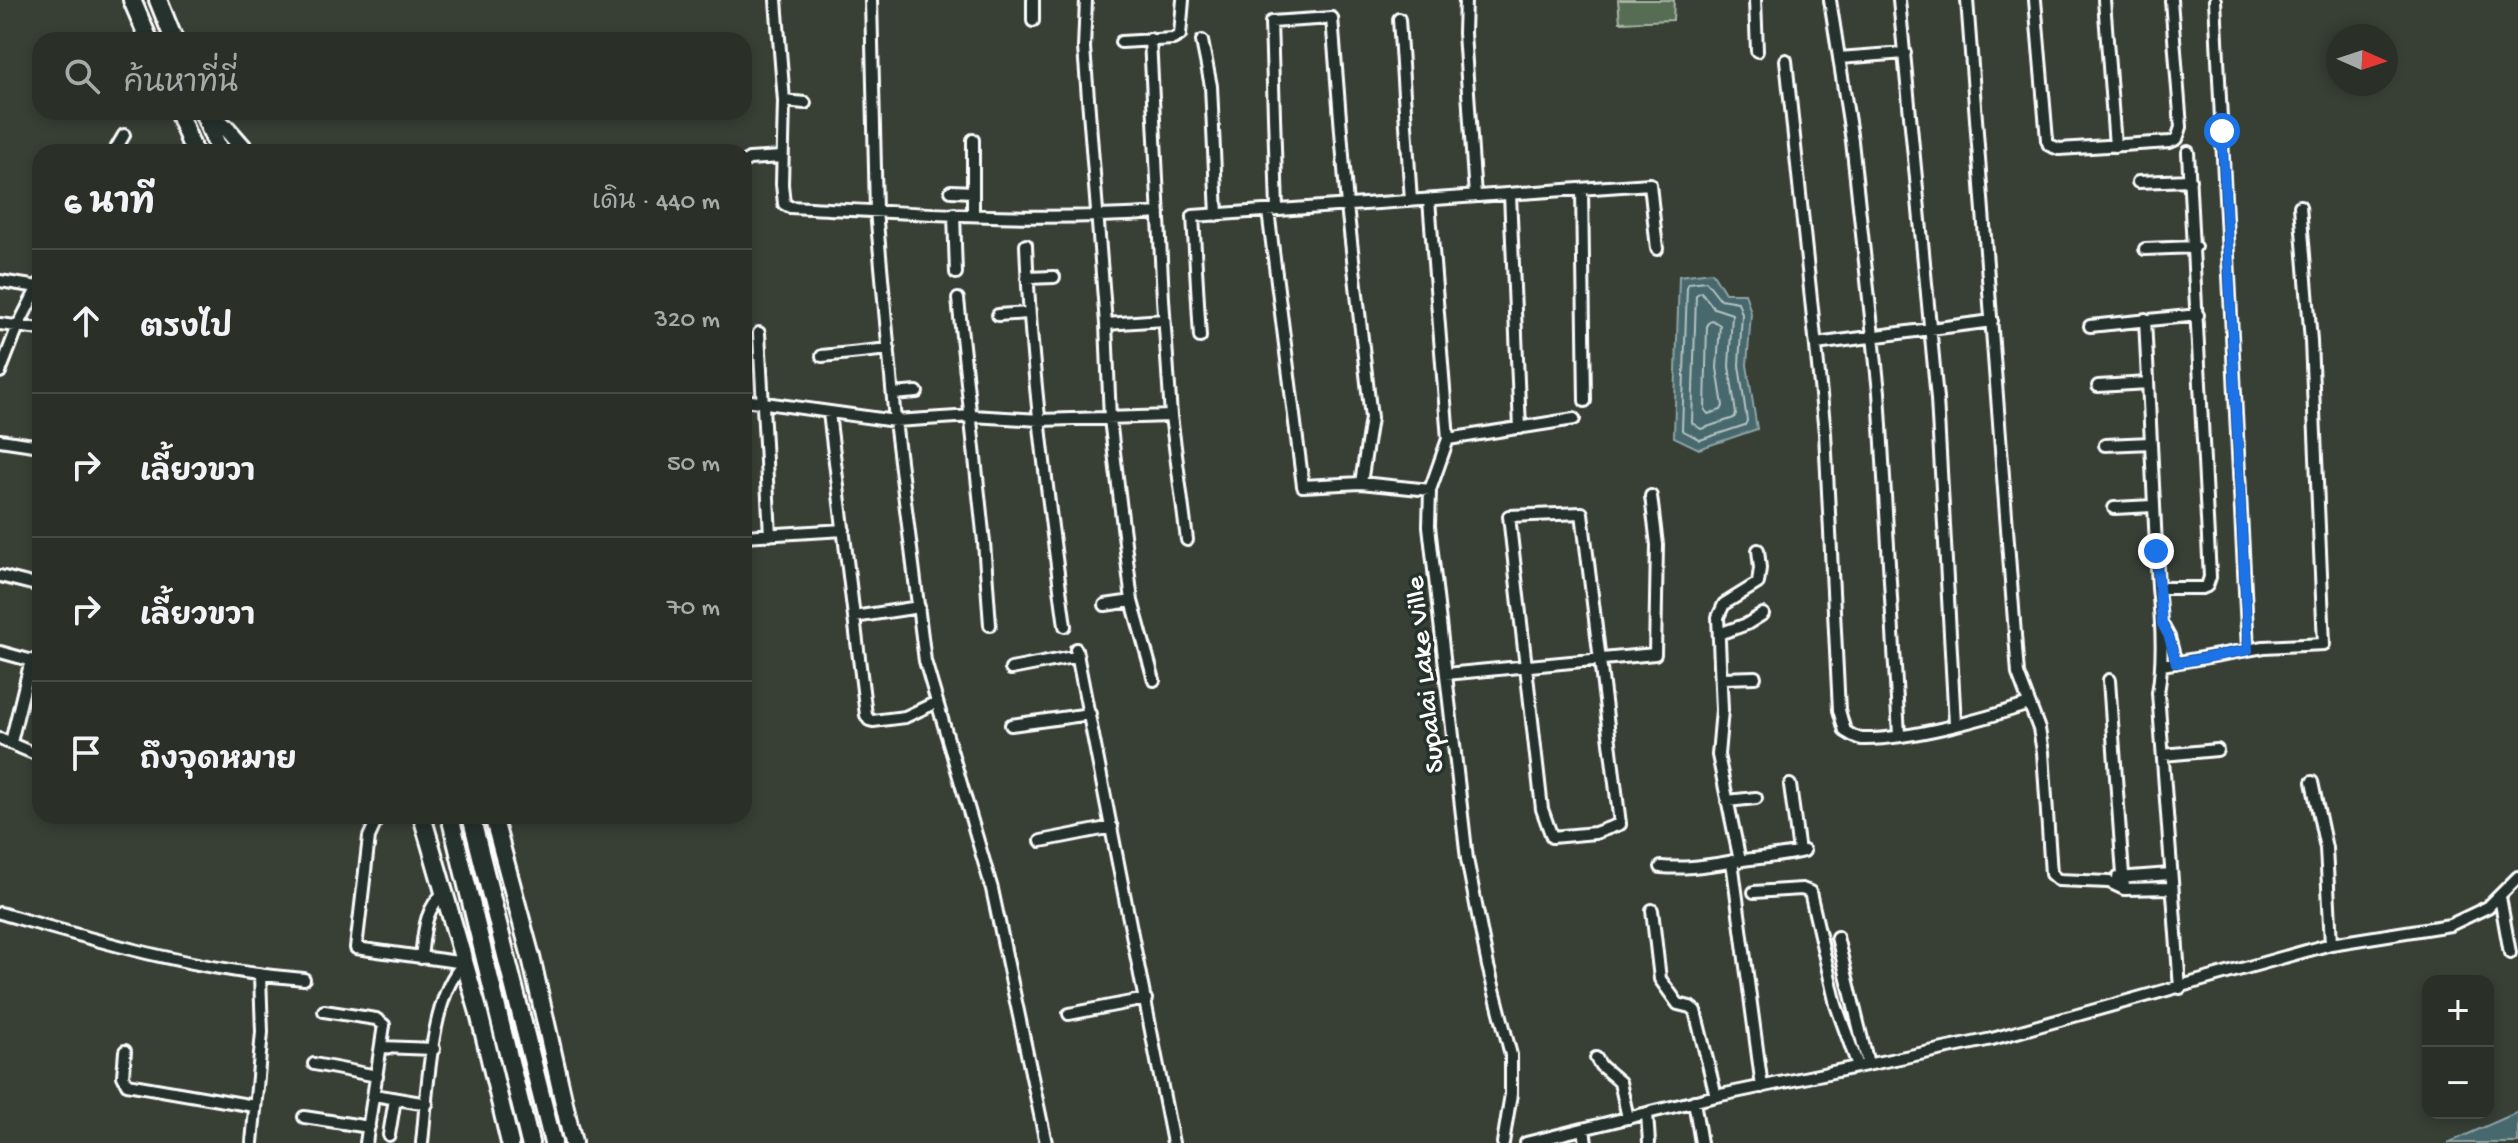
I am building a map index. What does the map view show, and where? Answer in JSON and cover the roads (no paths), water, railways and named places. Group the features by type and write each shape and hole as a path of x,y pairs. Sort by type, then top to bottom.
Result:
{"main road":[{"path":"132,0 146,32"},
{"path":"158,0 171,32"},
{"path":"179,120 185,144"},
{"path":"181,120 191,144"},
{"path":"208,120 217,144"},
{"path":"215,120 240,144"},
{"path":"424,824 465,963 510,1143"},
{"path":"452,824 530,1143"},
{"path":"473,824 553,1143"},
{"path":"495,824 531,957 573,1143"},
{"path":"502,934 531,957"},
{"path":"488,1050 495,993"}],"street":[{"path":"776,0 784,101 784,204 790,207 954,214 1096,217 1159,213"},
{"path":"871,0 876,211 895,421 925,661 992,889 1046,1143"},
{"path":"1033,0 1033,21"},
{"path":"1086,0 1084,48 1106,324 1110,419 1132,601 1154,680"},
{"path":"1121,42 1173,39 1180,35 1183,0"},
{"path":"1465,0 1464,33 1475,196"},
{"path":"1755,0 1757,51"},
{"path":"1830,0 1853,155 1873,335 1885,472 1899,735"},
{"path":"1899,0 1937,399 1955,724"},
{"path":"1967,0 2018,674 2039,729 2043,752 2051,874 2061,881 2109,882 2124,889 2171,888"},
{"path":"2035,0 2049,145 2059,149 2170,142 2180,133 2171,0"},
{"path":"2104,0 2115,146"},
{"path":"2215,0 2248,650"},
{"path":"1361,483 1371,418 1347,206 1332,18 1271,22 1273,211 1303,486 1361,483 1430,490"},
{"path":"1399,19 1411,201"},
{"path":"1150,39 1171,416 1187,540"},
{"path":"1202,41 1211,86 1217,215"},
{"path":"1839,58 1905,53"},
{"path":"1786,60 1825,433 1831,590 1845,731 1860,739 1899,735 2029,704"},
{"path":"784,101 805,103"},
{"path":"119,144 124,135"},
{"path":"973,140 973,214"},
{"path":"2158,588 2202,588 2210,582 2188,152"},
{"path":"752,161 782,157"},
{"path":"2138,182 2190,180"},
{"path":"1200,337 1193,216 1650,184 1657,249"},
{"path":"1582,189 1585,401"},
{"path":"951,191 973,192"},
{"path":"1510,194 1520,428"},
{"name":"Supalai Lake Ville","path":"1429,200 1448,439 1430,490 1429,526 1467,859 1488,966 1511,1055 1511,1094 1503,1143"},
{"path":"2162,665 2248,650 2324,644 2311,341 2300,206"},
{"path":"954,214 956,273"},
{"path":"1026,245 1028,313 1065,626"},
{"path":"2145,249 2195,247"},
{"path":"1027,278 1054,277"},
{"path":"0,281 32,284"},
{"path":"0,372 32,299"},
{"path":"958,299 972,416 990,625"},
{"path":"998,315 1028,313"},
{"path":"2090,326 2198,315"},
{"path":"2145,319 2153,506 2162,624 2158,693 2180,988"},
{"path":"1106,324 1164,320"},
{"path":"1816,344 1992,321"},
{"path":"0,324 32,328"},
{"path":"759,333 770,535"},
{"path":"822,356 889,349"},
{"path":"2098,386 2148,383"},
{"path":"893,394 917,392"},
{"path":"752,402 895,421 972,416 1040,420 1171,416"},
{"path":"829,413 869,720 905,717 937,702"},
{"path":"1448,439 1574,419"},
{"path":"0,440 32,445"},
{"path":"2105,445 2151,443"},
{"path":"1446,674 1655,654 1657,545 1651,496"},
{"path":"2114,508 2153,506"},
{"path":"1582,513 1599,659 1620,824 1595,833 1552,837 1542,809 1509,516 1582,513"},
{"path":"752,536 844,530"},
{"path":"1758,550 1758,583 1720,609 1722,710 1718,755 1736,861 1762,1087"},
{"path":"0,576 32,584"},
{"path":"1105,605 1132,601"},
{"path":"854,617 919,607"},
{"path":"1719,634 1747,624 1763,614"},
{"path":"2162,624 2176,663"},
{"path":"0,652 32,661"},
{"path":"1011,669 1077,653 1173,1143"},
{"path":"32,670 5,741 32,753"},
{"path":"1722,678 1755,677"},
{"path":"2109,680 2124,889"},
{"path":"1011,725 1090,714"},
{"path":"2163,755 2217,750"},
{"path":"2312,782 2326,848 2331,944"},
{"path":"1661,867 1702,868 1801,851 1790,785"},
{"path":"1727,801 1756,798"},
{"path":"374,826 369,837 356,948 465,963"},
{"path":"1041,841 1112,827"},
{"path":"2109,882 2123,876 2170,874"},
{"path":"1526,1143 1716,1096 1992,1039 2331,944 2450,925 2477,915 2500,897 2518,877"},
{"path":"1754,892 1802,889 1810,892 1836,1005 1863,1065"},
{"path":"421,958 432,902 445,892"},
{"path":"2500,897 2510,953"},
{"path":"1652,910 1660,979 1678,1004 1695,1011 1716,1096"},
{"path":"0,913 150,956 260,976 304,979"},
{"path":"1837,937 1863,1065"},
{"path":"422,1143 439,1007 457,970 465,963"},
{"path":"252,1143 262,1032 260,976"},
{"path":"1069,1014 1146,999"},
{"path":"324,1011 376,1019 384,1025 366,1143"},
{"path":"381,1047 434,1049"},
{"path":"125,1051 123,1076 127,1084 254,1106"},
{"path":"1596,1058 1620,1082 1628,1118"},
{"path":"314,1064 377,1076"},
{"path":"374,1095 427,1104"},
{"path":"389,1135 395,1099"},
{"path":"1694,1101 1701,1143"},
{"path":"1647,1113 1649,1143"},
{"path":"304,1117 369,1127"},
{"path":"1584,1129 1586,1143"}],"water":[{"path":"1712,272 1725,293 1745,293 1751,313 1747,365 1757,429 1699,449 1674,437 1679,276"},
{"path":"2518,1112 2518,1143 2448,1143"}]}
